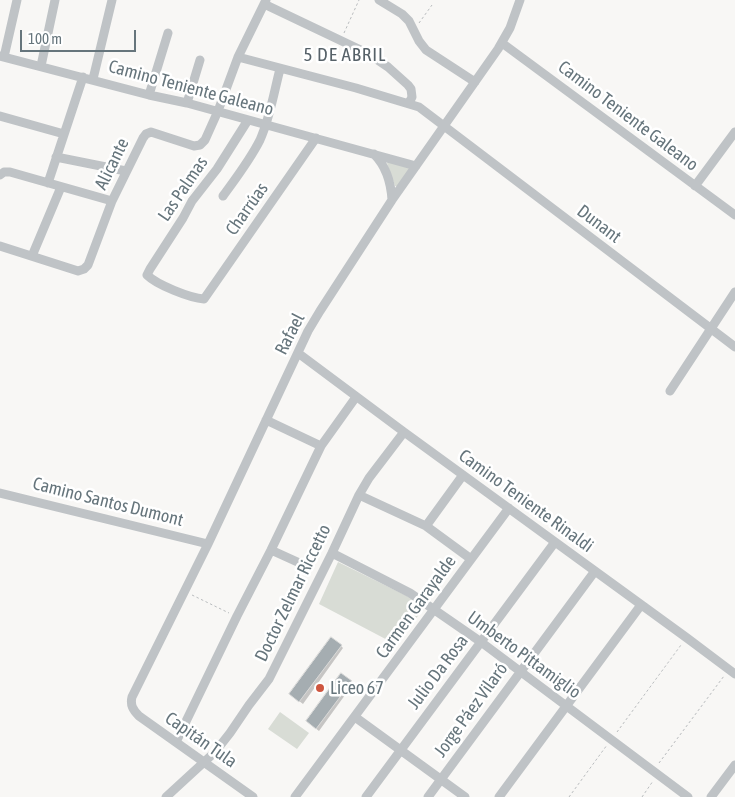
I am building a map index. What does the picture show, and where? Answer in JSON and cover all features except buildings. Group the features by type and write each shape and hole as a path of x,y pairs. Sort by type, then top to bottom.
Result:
{"street":[{"path":"2,56 17,0"},
{"path":"41,66 55,0"},
{"path":"48,183 64,134 88,78 112,0"},
{"path":"379,0 402,14 409,21 426,50 475,82"},
{"name":"Rafael","path":"132,707 132,697 208,544 308,331 392,200 502,42 510,28 520,0"},
{"path":"218,111 238,57 265,2 369,54 382,63 408,85 412,92 410,103"},
{"path":"150,95 168,33"},
{"name":"Camino Teniente Galeano","path":"502,42 735,215"},
{"name":"Camino Teniente Galeano","path":"2,56 218,111 416,166"},
{"name":"Dunant","path":"238,57 419,107 735,347"},
{"path":"187,103 200,60"},
{"path":"223,196 260,140 280,69"},
{"name":"Alicante","path":"32,256 78,271 84,270 88,265 112,201 146,134 151,132 194,146 200,145 205,140 218,111"},
{"path":"0,116 64,134"},
{"name":"Las Palmas","path":"204,299 176,291 156,282 147,275 192,201 217,169 248,120"},
{"path":"695,186 735,132"},
{"name":"Charrúas","path":"204,299 316,138"},
{"path":"374,154 380,160 387,174 392,200"},
{"path":"56,156 126,171"},
{"path":"2,174 10,172 112,201"},
{"path":"0,246 32,256 61,186"},
{"path":"670,391 735,292"},
{"name":"Camino Teniente Rinaldi","path":"298,353 732,672"},
{"path":"176,742 322,446 356,397"},
{"path":"266,420 322,446"},
{"name":"Doctor Zelmar Riccetto","path":"204,762 215,752 230,733 269,679 359,495 369,478 404,432"},
{"path":"426,526 463,475"},
{"name":"Camino Santos Dumont","path":"0,493 208,544"},
{"path":"359,495 426,526 471,559"},
{"name":"Carmen Garayalde","path":"296,797 509,508"},
{"name":"Julio Da Rosa","path":"366,797 555,542"},
{"path":"271,550 304,565"},
{"name":"Umberto Pittamiglio","path":"332,553 410,593 434,609 688,797"},
{"name":"Jorge Páez Vilaró","path":"428,797 595,571"},
{"path":"499,797 641,605"},
{"name":"Capitán Tula","path":"132,707 138,716 253,797"},
{"path":"355,717 465,797"},
{"path":"166,797 204,762"},
{"path":"711,797 735,765"}],"path":[{"path":"340,40 359,0"},
{"path":"414,30 432,5"},
{"path":"184,591 237,616"},
{"path":"568,797 687,638"},
{"path":"642,797 656,773 732,672"}],"shaded area":[{"path":"388,161 409,168 399,186 395,186 387,163"},
{"path":"338,562 407,596 423,609 398,643 395,644 319,604"},
{"path":"280,712 309,733 297,749 268,729"}],"place":[{"name":"Liceo 67","path":"320,688"}],"district":[{"name":"5 DE ABRIL","path":"345,55"}]}
